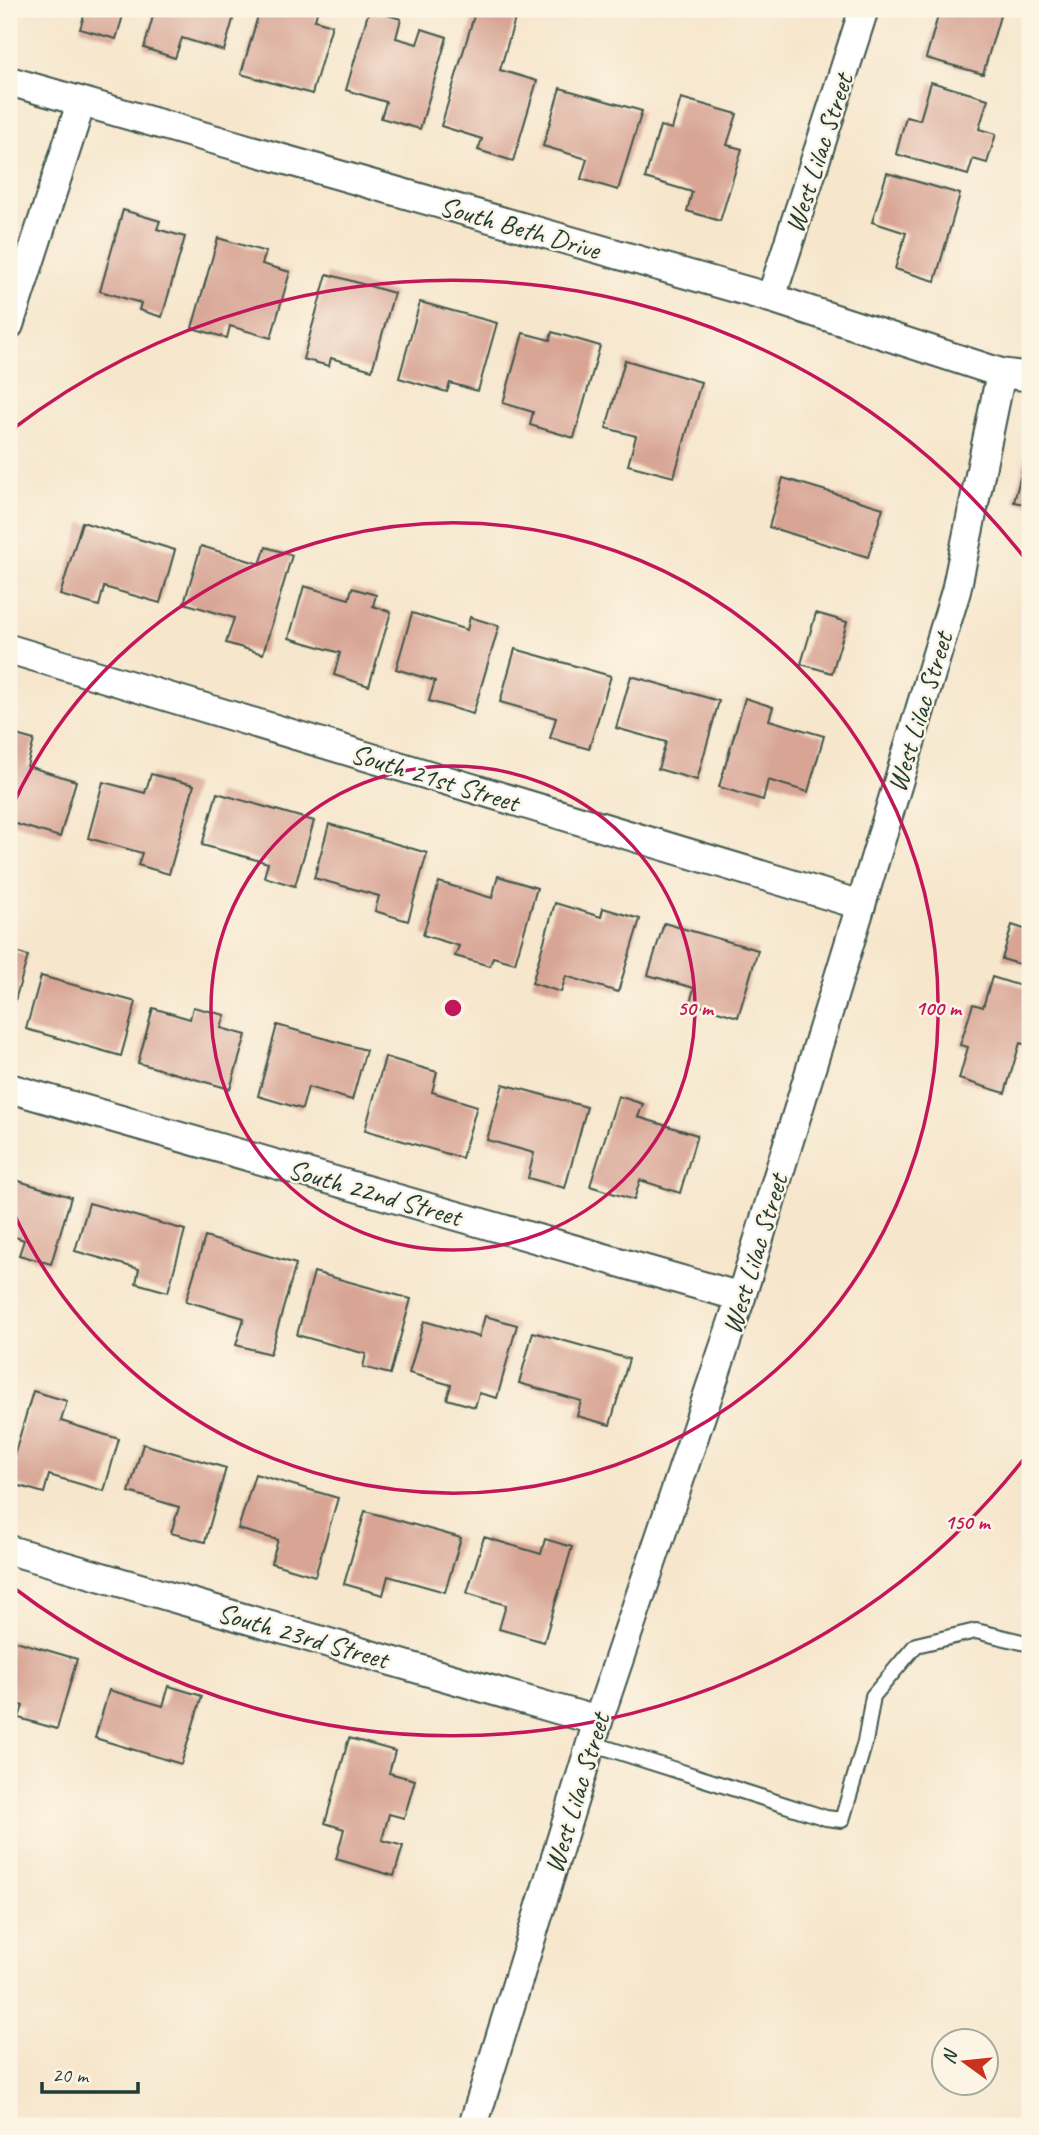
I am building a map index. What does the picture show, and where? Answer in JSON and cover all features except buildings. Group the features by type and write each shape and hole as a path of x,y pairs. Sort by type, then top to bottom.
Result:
{"street":[{"name":"West Lilac Street","path":"771,298 864,9"},
{"name":"South Beth Drive","path":"9,81 771,298 1001,373 1030,377"},
{"path":"9,325 80,103"},
{"name":"West Lilac Street","path":"474,2126 594,1732 741,1297 956,591 1001,373"},
{"name":"South 21st Street","path":"9,649 861,905"},
{"name":"South 22nd Street","path":"9,1088 741,1297"},
{"name":"South 23rd Street","path":"9,1550 594,1732"}],"lane":[{"path":"594,1732 826,1818 842,1820 865,1742 873,1696 916,1645 976,1631 1030,1644"}]}
